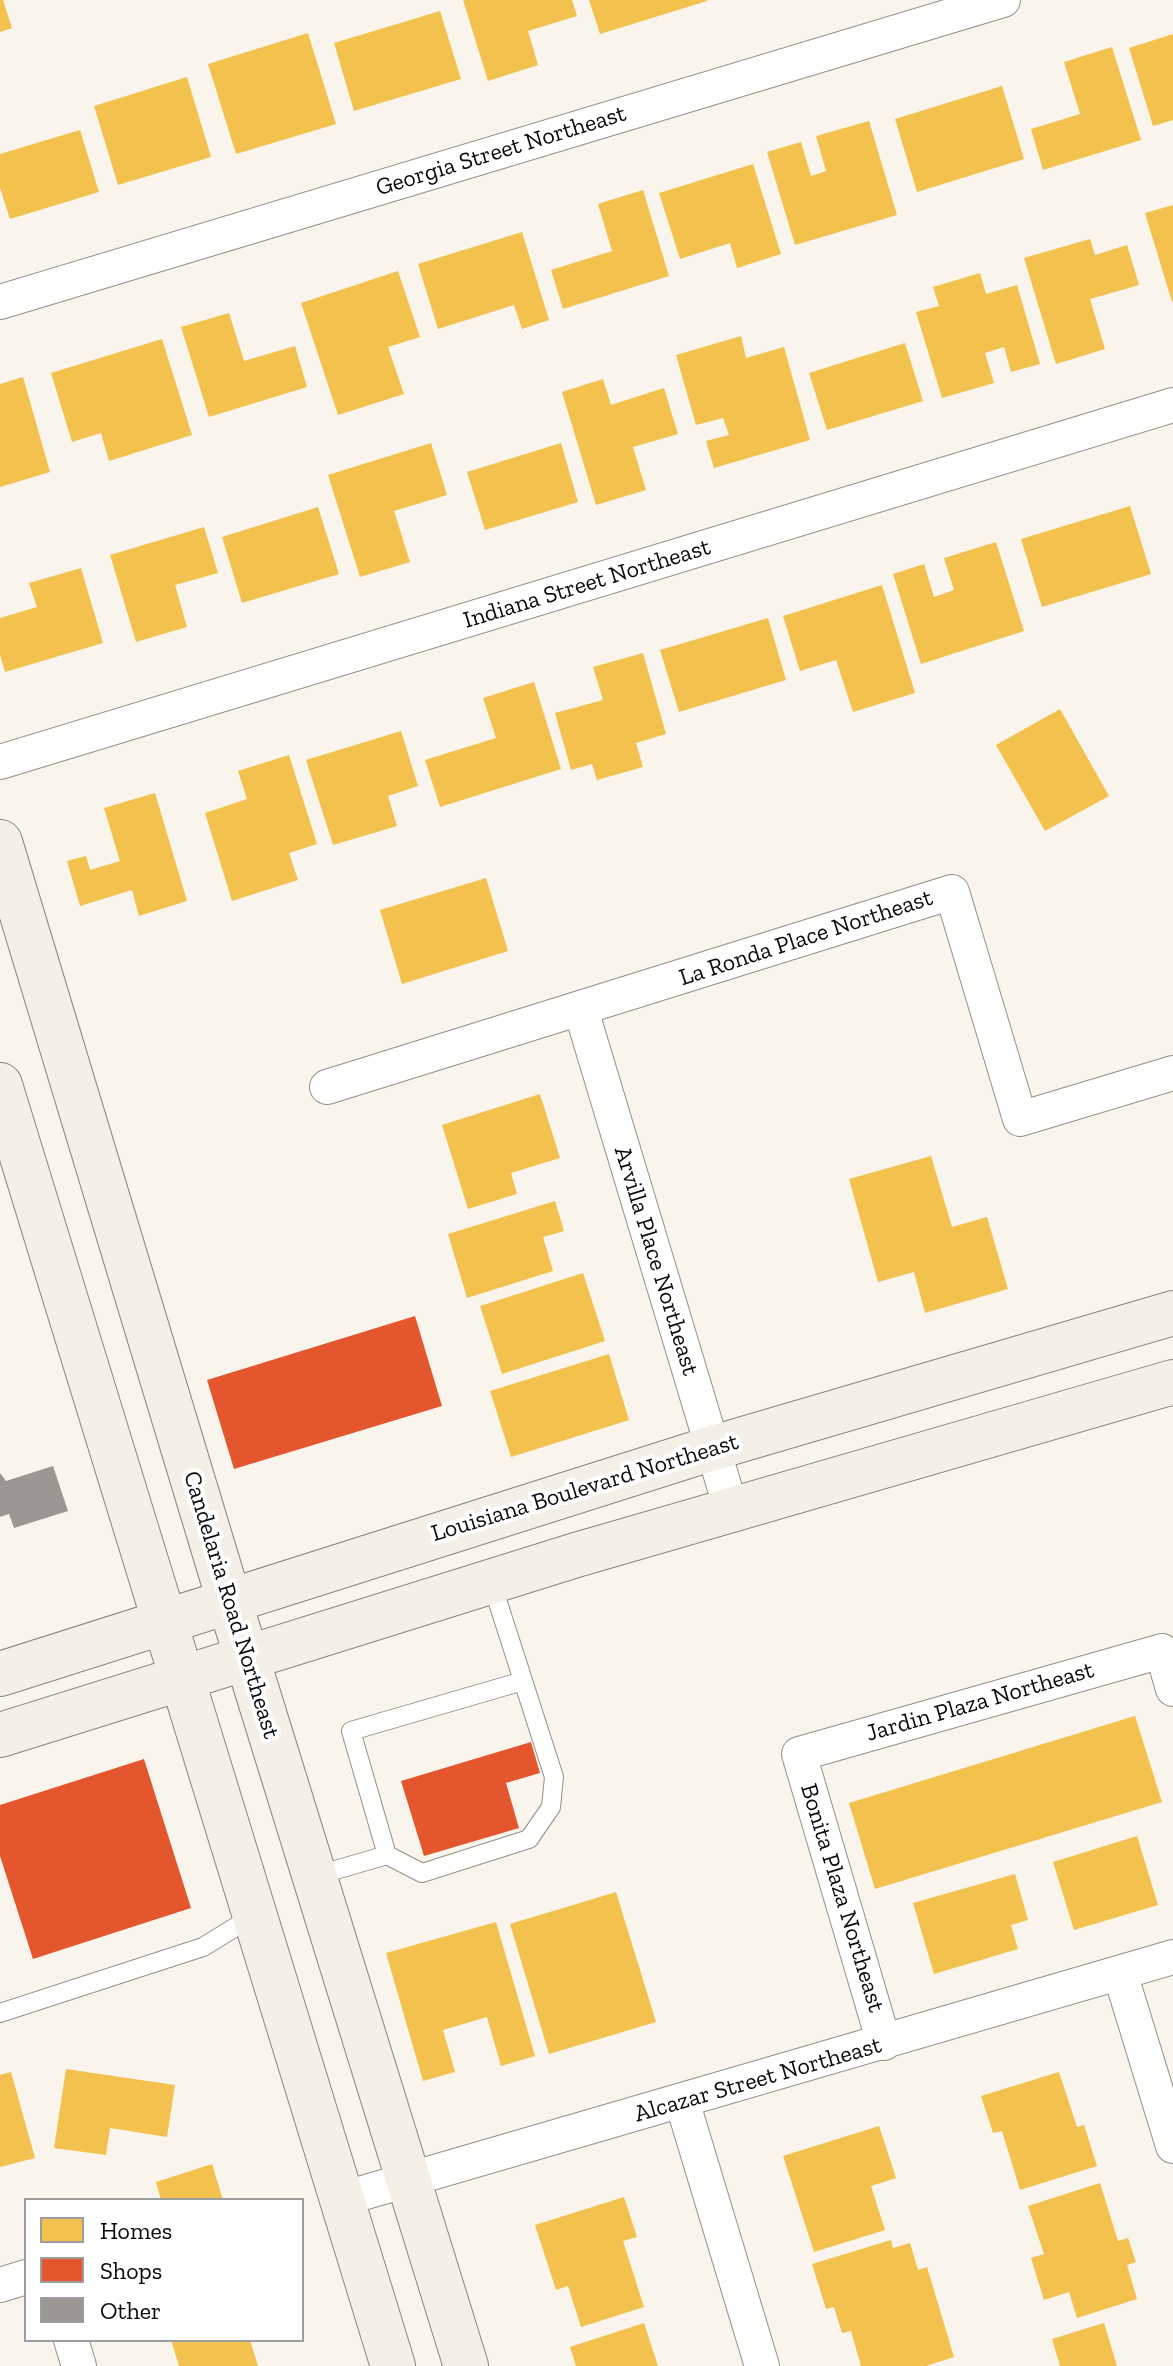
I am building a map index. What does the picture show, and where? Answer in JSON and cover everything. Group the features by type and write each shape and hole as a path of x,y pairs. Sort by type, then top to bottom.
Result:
{"main road":[{"name":"Candelaria Road Northeast","path":"0,842 229,1600 466,2366"},
{"path":"0,1085 393,2366"},
{"name":"Louisiana Boulevard Northeast","path":"0,1674 713,1448 1173,1313"},
{"path":"0,1735 491,1581 1173,1382"}],"street":[{"name":"Georgia Street Northeast","path":"0,302 1003,0"},
{"name":"Indiana Street Northeast","path":"0,762 1173,405"},
{"name":"La Ronda Place Northeast","path":"327,1087 952,892 1020,1119 1173,1073"},
{"name":"Arvilla Place Northeast","path":"581,1010 732,1512"},
{"name":"Jardin Plaza Northeast","path":"799,1754 1162,1651 1173,1689"},
{"name":"Bonita Plaza Northeast","path":"799,1754 884,2043"},
{"name":"Alcazar Street Northeast","path":"342,2199 1173,1957"},
{"path":"1120,1973 1173,2146"},
{"path":"682,2101 762,2366"},
{"path":"0,2285 24,2278"},
{"path":"72,2342 79,2366"}],"lane":[{"path":"315,1876 387,1855 422,1873 529,1839 551,1807 554,1777 491,1581"},
{"path":"387,1855 351,1731 523,1681"},
{"path":"0,2013 203,1947 255,1915"}],"building: Homes":[{"path":"0,0 3,0 12,28 0,32"},
{"path":"463,0 572,0 577,16 528,31 538,65 488,81"},
{"path":"589,0 707,0 707,1 600,34"},
{"path":"440,11 461,79 354,111 334,43"},
{"path":"308,33 336,124 236,154 208,64"},
{"path":"1173,34 1173,120 1153,126 1129,48"},
{"path":"1112,47 1141,140 1043,170 1031,129 1080,114 1064,62"},
{"path":"187,77 211,157 118,185 94,106"},
{"path":"1002,86 1024,159 917,192 895,119"},
{"path":"869,121 897,215 795,245 767,152 801,142 811,176 826,171 816,136"},
{"path":"80,130 99,192 10,219 0,188 0,154"},
{"path":"753,164 781,254 737,268 730,243 680,259 659,193"},
{"path":"643,190 669,276 563,309 551,270 612,251 598,204"},
{"path":"1173,205 1173,301 1172,302 1145,213"},
{"path":"522,232 549,320 522,329 514,305 438,329 418,264"},
{"path":"1090,239 1095,255 1127,245 1139,285 1090,299 1105,349 1056,364 1024,258"},
{"path":"398,271 420,337 388,347 404,394 338,415 301,303"},
{"path":"980,273 986,294 1017,285 1040,364 1011,372 1004,347 985,353 994,383 942,398 916,312 939,306 933,287"},
{"path":"229,313 244,361 295,346 307,387 209,417 181,327"},
{"path":"741,336 746,358 784,347 810,440 714,468 706,441 729,435 723,418 696,425 676,355"},
{"path":"162,339 192,435 109,461 101,433 72,442 51,373"},
{"path":"905,343 923,401 827,430 809,373"},
{"path":"23,377 50,472 0,487 0,384"},
{"path":"603,379 611,405 664,388 678,434 633,447 646,490 596,505 562,392"},
{"path":"431,443 447,495 394,511 410,562 360,577 328,475"},
{"path":"561,443 578,502 485,530 467,472"},
{"path":"1130,506 1151,574 1042,607 1021,539"},
{"path":"318,507 339,574 242,603 222,537"},
{"path":"204,527 218,573 175,585 187,627 136,642 110,555"},
{"path":"996,542 1024,631 921,664 893,574 924,564 934,597 954,590 944,558"},
{"path":"81,568 103,643 5,672 0,655 0,618 37,607 29,583"},
{"path":"882,585 915,693 853,712 836,660 800,671 783,616"},
{"path":"768,618 786,680 679,712 660,650"},
{"path":"643,653 666,734 636,743 643,767 597,780 592,764 571,770 555,713 603,700 593,667"},
{"path":"534,682 561,769 440,807 425,760 496,738 483,698"},
{"path":"1060,709 1109,796 1045,831 996,745"},
{"path":"401,731 418,786 388,796 397,826 333,845 306,760"},
{"path":"289,755 317,844 289,853 298,880 232,901 205,813 247,799 238,771"},
{"path":"155,793 187,901 139,916 132,890 80,906 67,861 86,856 90,870 120,861 104,808"},
{"path":"486,878 508,951 402,984 380,910"},
{"path":"540,1094 560,1158 511,1173 517,1194 468,1209 442,1125"},
{"path":"931,1156 952,1227 987,1217 1008,1289 925,1313 914,1272 878,1282 849,1179"},
{"path":"555,1201 564,1231 543,1237 553,1271 467,1298 448,1234"},
{"path":"583,1273 605,1341 502,1374 480,1306"},
{"path":"609,1354 629,1420 511,1457 490,1391"},
{"path":"1135,1716 1162,1802 875,1889 849,1803"},
{"path":"1137,1836 1158,1905 1074,1930 1053,1862"},
{"path":"1015,1874 1028,1920 1011,1925 1018,1949 934,1974 913,1903"},
{"path":"616,1892 656,2022 549,2054 510,1924"},
{"path":"496,1922 535,2056 501,2066 487,2017 443,2030 455,2072 423,2081 386,1953"},
{"path":"66,2069 175,2085 167,2137 110,2128 106,2155 54,2148"},
{"path":"11,2072 35,2158 0,2167 0,2075"},
{"path":"1059,2072 1077,2127 1084,2125 1097,2166 1020,2190 1002,2131 993,2133 981,2096"},
{"path":"879,2126 896,2178 871,2186 885,2230 814,2252 783,2156"},
{"path":"212,2164 222,2198 160,2198 156,2182"},
{"path":"1100,2183 1118,2241 1128,2238 1136,2262 1127,2265 1137,2299 1077,2318 1069,2292 1044,2300 1031,2258 1044,2254 1028,2206"},
{"path":"624,2197 637,2237 623,2241 644,2307 581,2327 568,2286 556,2290 535,2225"},
{"path":"891,2240 893,2248 910,2243 918,2270 927,2267 954,2357 926,2366 861,2366 851,2331 842,2333 834,2307 826,2309 812,2264"},
{"path":"644,2323 658,2366 576,2366 570,2347"},
{"path":"1104,2323 1117,2366 1060,2366 1052,2339"},
{"path":"172,2342 251,2342 258,2366 179,2366"}],"building: Shops":[{"path":"415,1316 442,1406 234,1469 207,1380"},
{"path":"531,1742 540,1773 506,1783 519,1828 424,1856 401,1781"},
{"path":"144,1759 191,1908 33,1959 0,1856 0,1805"}],"building: Other":[{"path":"53,1466 68,1511 14,1528 9,1514 0,1517 0,1473 6,1481"}]}
